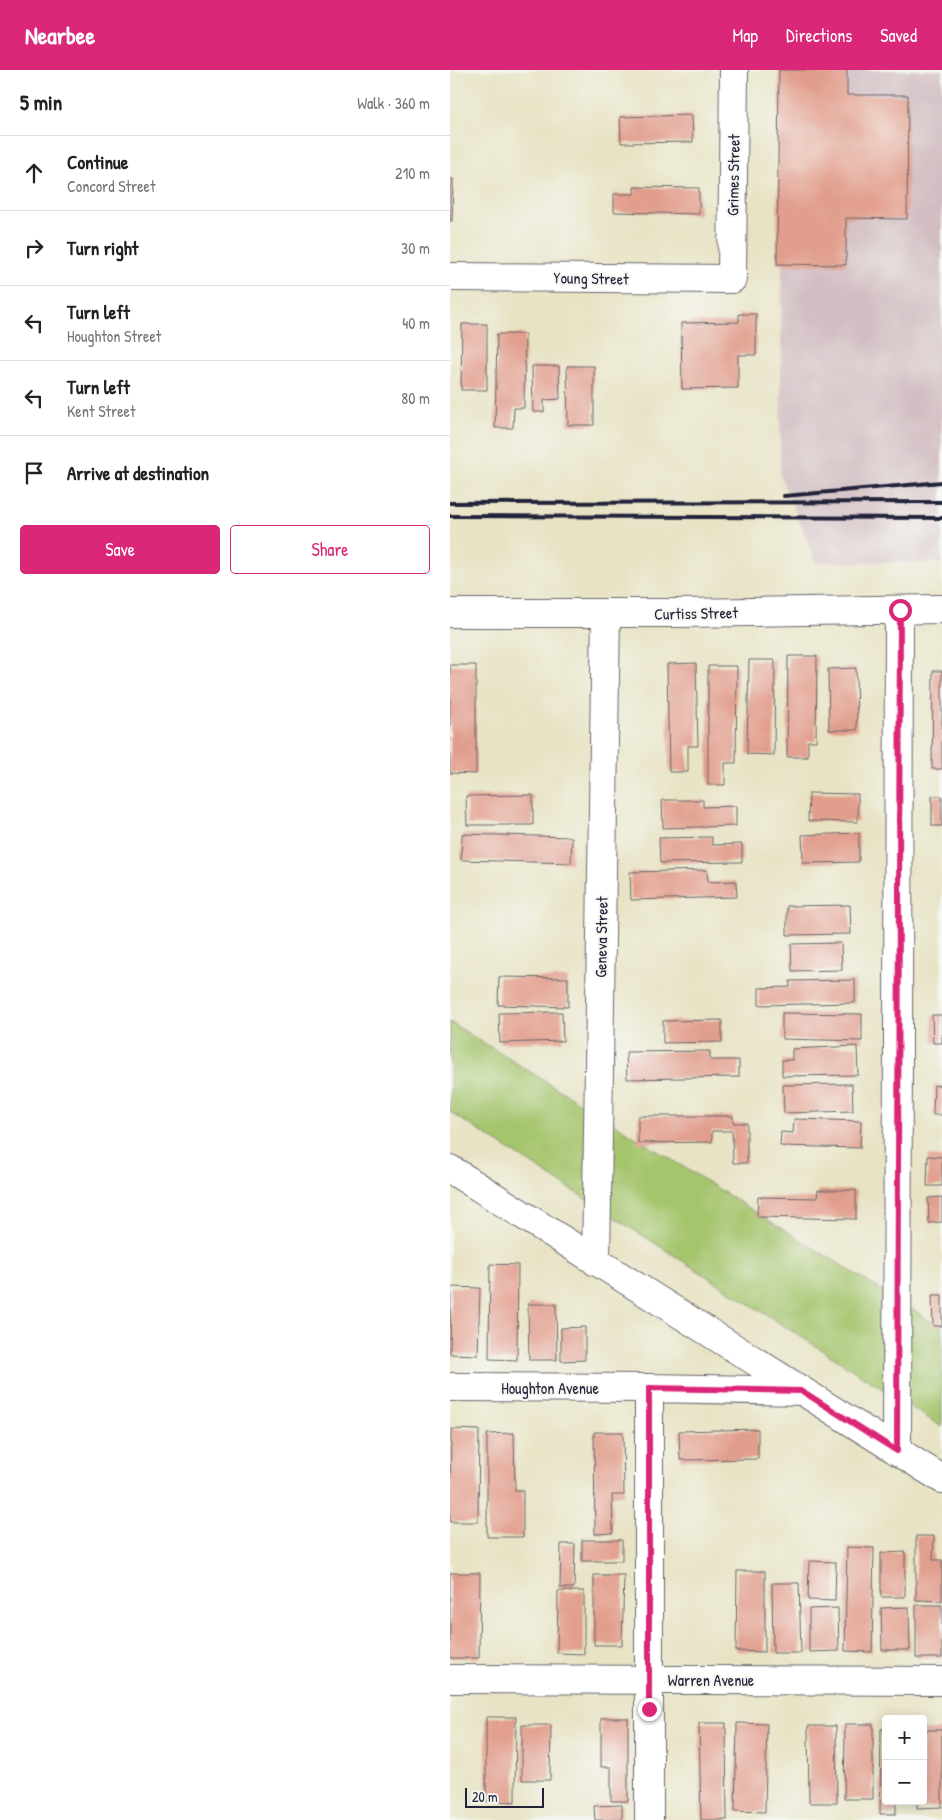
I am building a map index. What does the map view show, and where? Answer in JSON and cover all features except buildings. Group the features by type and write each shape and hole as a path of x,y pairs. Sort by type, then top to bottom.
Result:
{"street":[{"name":"Grimes Street","path":"732,280 734,70"},
{"name":"Young Street","path":"450,277 732,280"},
{"name":"Curtiss Street","path":"450,613 942,609"},
{"path":"897,1451 900,610"},
{"name":"Geneva Street","path":"596,1262 606,613"},
{"path":"450,1169 942,1479"},
{"name":"Houghton Avenue","path":"450,1387 802,1391"},
{"path":"649,1388 649,1820"},
{"name":"Warren Avenue","path":"450,1679 942,1682"}],"shaded area":[{"path":"784,70 942,70 942,563 816,562 780,475"}],"green space":[{"path":"450,1022 942,1328 942,1427 450,1112"}],"railway":[{"path":"784,496 942,482"},
{"path":"450,503 942,502"},
{"path":"450,516 942,518"}],"route":[{"path":"649,1709 649,1388 802,1391 897,1451 900,610"}]}
